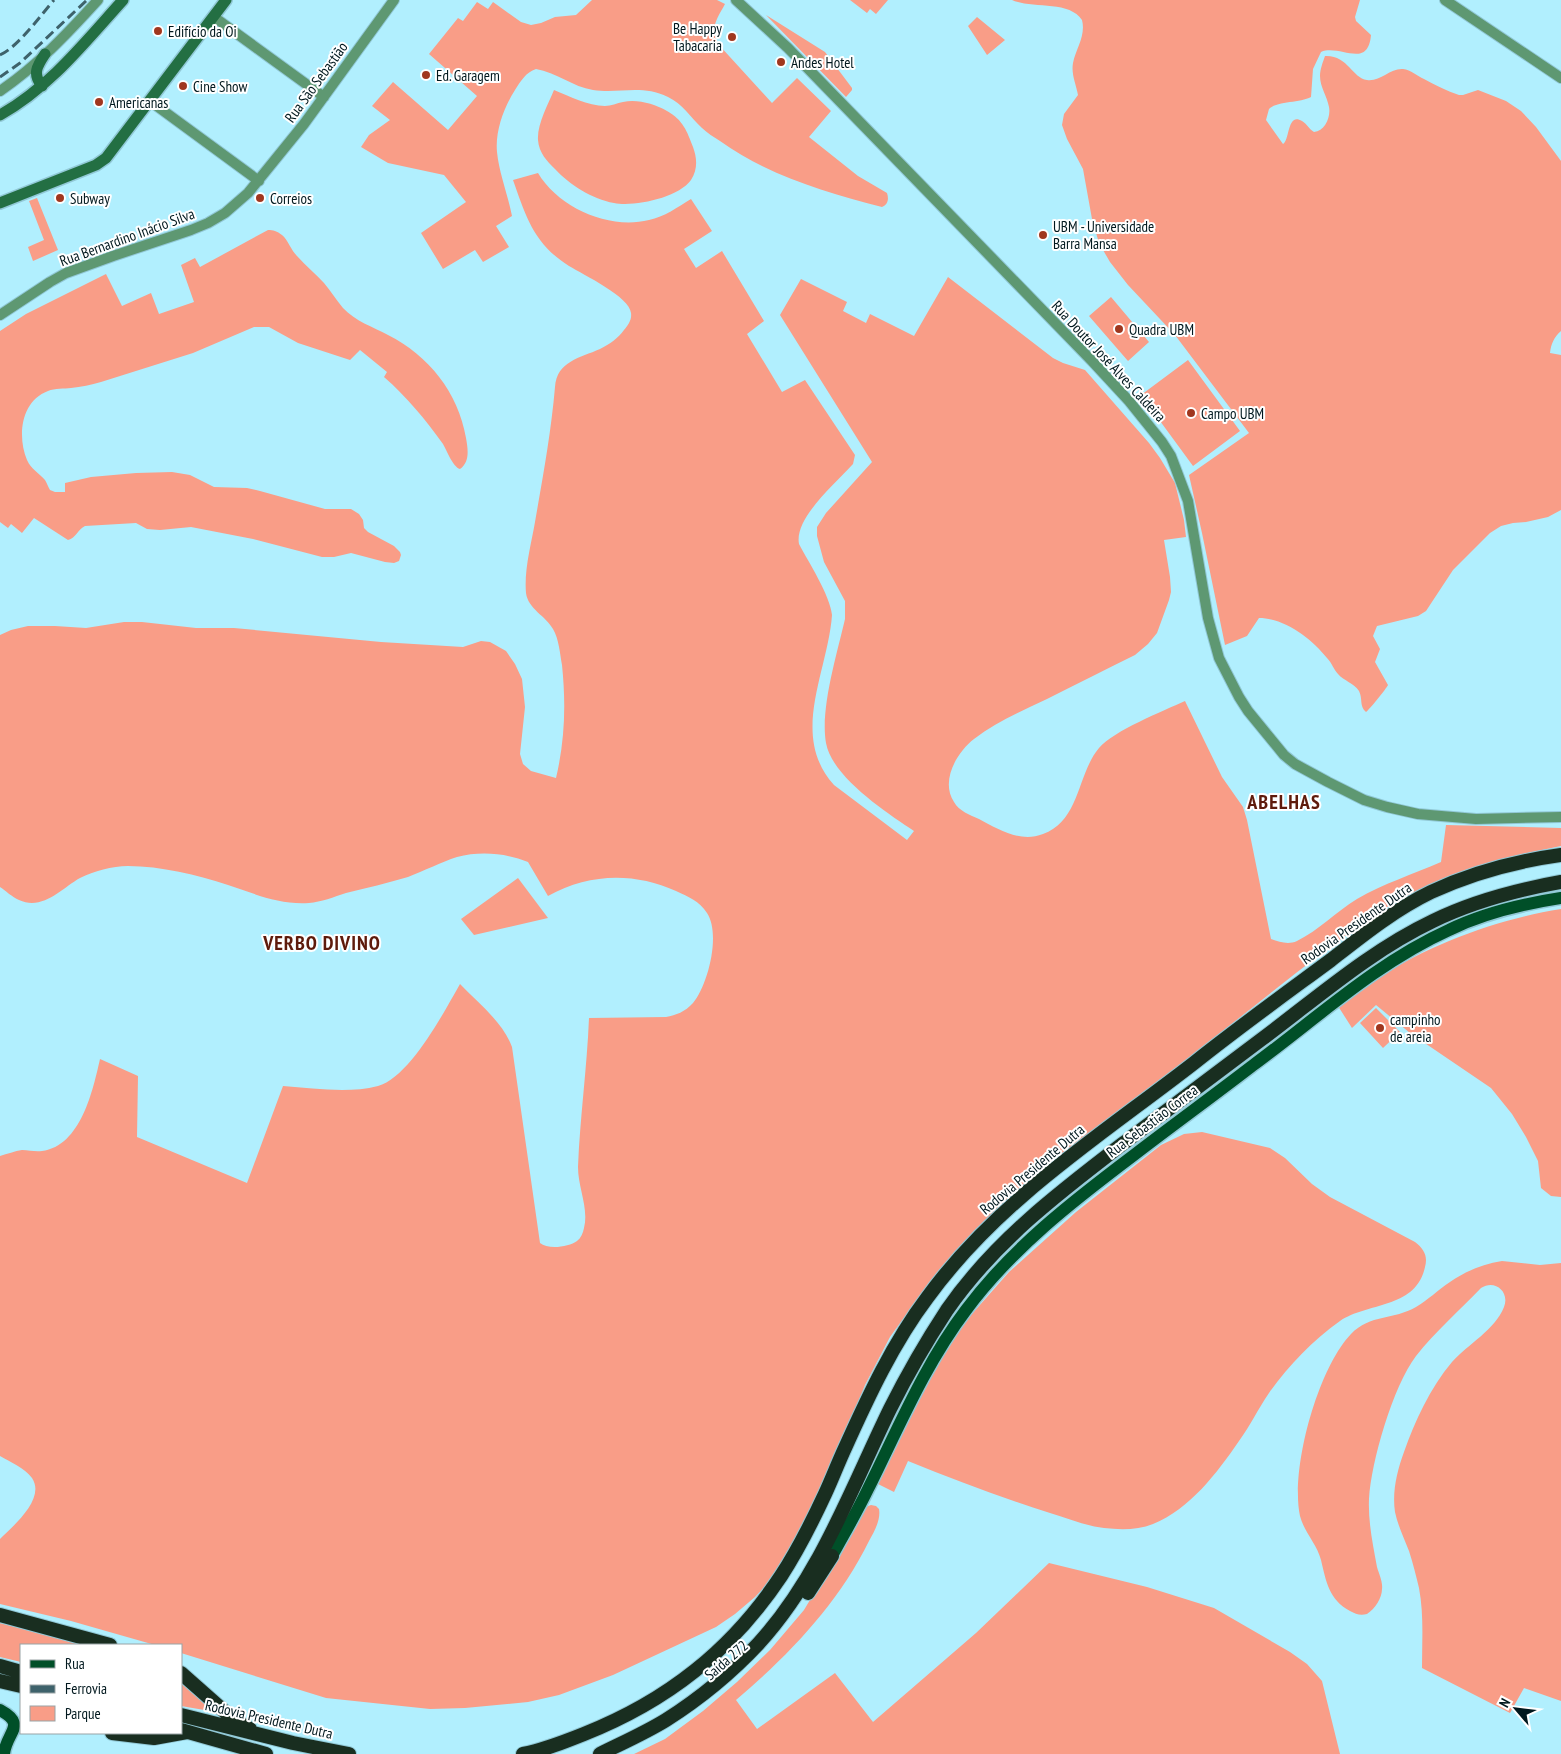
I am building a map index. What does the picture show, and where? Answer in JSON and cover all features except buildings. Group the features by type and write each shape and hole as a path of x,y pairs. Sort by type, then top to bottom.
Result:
{"highway":[{"path":"1329,961 1366,927 1400,904 1450,878 1531,855 1561,850"},
{"name":"Rodovia Presidente Dutra","path":"523,1754 568,1741 648,1705 689,1677 754,1613 792,1558 827,1490 881,1373 925,1299 964,1252 998,1217 1051,1171 1238,1028 1398,910 1432,892 1470,876 1561,854"},
{"path":"600,1754 650,1729 690,1703 733,1668 775,1623 807,1578 827,1543 891,1407 930,1336 982,1266 1031,1216 1124,1143 1374,955 1429,922 1461,908 1506,893 1561,882"},
{"name":"Saída 272","path":"610,1754 684,1714 733,1678 783,1628 832,1556"},
{"path":"0,1615 106,1644"},
{"path":"0,1666 20,1672"},
{"path":"182,1675 240,1723 250,1729 293,1743"},
{"path":"10,1683 20,1692"},
{"name":"Rodovia Presidente Dutra","path":"182,1715 293,1743 349,1754"},
{"path":"184,1731 266,1754"},
{"path":"120,1734 154,1738 171,1734"}],"main road":[{"path":"0,115 13,108 42,86 124,0"},
{"path":"0,203 96,165 106,158 226,0"},
{"path":"42,86 37,81 36,68 44,54"},
{"name":"Rua Sebastião Correa","path":"832,1556 868,1491 936,1355 965,1311 1010,1260 1049,1221 1253,1066 1330,1004 1422,944 1479,917 1535,902 1561,898"},
{"path":"4,1754 15,1723 8,1715"},
{"path":"0,1745 4,1754"}],"street":[{"path":"0,91 18,78 44,54 98,0"},
{"name":"Rua São Sebastião","path":"259,181 304,124 394,0"},
{"path":"1445,0 1561,78"},
{"name":"Rua Doutor José Alves Caldeira","path":"739,2 788,48 1092,361 1129,401 1162,442 1171,456 1188,501 1208,618 1219,658 1248,711 1284,755 1295,764 1364,800 1418,814 1476,819 1561,816"},
{"path":"214,17 324,97"},
{"path":"150,101 259,181"},
{"name":"Rua Bernardino Inácio Silva","path":"0,315 66,273 208,223 233,207 259,181"}],"green space":[{"path":"592,0 717,0 725,4 714,29 719,45 772,103 797,78 831,111 809,137 858,176 887,193 887,203 882,207 819,189 758,164 708,133 678,103 658,93 640,90 593,90 536,69 529,72 511,97 501,120 497,136 498,160 512,216 496,226 509,247 483,262 475,250 443,269 421,233 466,202 444,175 388,163 361,147 369,135 390,120 372,106 393,82 448,130 477,96 429,54 458,18 463,21 477,2 488,9 493,2 521,22 531,25 555,17 576,15"},
{"path":"850,0 888,0 876,14 870,9 867,13"},
{"path":"1012,0 1360,0 1355,17 1356,21 1371,35 1369,45 1365,51 1359,54 1328,50 1321,52 1313,69 1311,97 1273,106 1269,109 1266,120 1283,144 1294,120 1302,121 1314,132 1321,129 1326,123 1329,107 1320,76 1325,56 1339,59 1357,75 1367,80 1376,79 1398,69 1403,69 1459,95 1478,90 1506,101 1521,111 1536,127 1561,161 1561,331 1553,341 1550,353 1561,355 1561,510 1548,517 1501,526 1490,533 1453,570 1426,611 1418,616 1377,626 1373,636 1380,649 1375,662 1388,685 1366,712 1357,688 1338,674 1329,660 1314,644 1288,626 1269,619 1259,618 1247,636 1225,645 1189,475 1249,433 1175,335 1128,285 1110,262 1099,243 1092,219 1083,169 1067,139 1062,125 1064,114 1078,95 1073,67 1074,58 1082,37 1082,20 1076,14 1059,7 1020,3"},
{"path":"766,15 825,52 852,88 846,97"},
{"path":"977,17 1005,40 987,55 968,26"},
{"path":"554,90 599,106 610,106 629,101 640,102 657,106 672,114 684,126 694,151 696,168 691,180 676,192 655,200 633,204 606,201 574,186 549,163 539,145 539,128"},
{"path":"538,173 559,197 572,206 602,219 618,222 655,219 691,199 712,231 684,249 696,268 722,251 764,321 747,334 782,392 805,380 855,455 853,464 809,512 799,534 799,544 823,589 832,615 815,703 814,745 821,766 834,785 907,840 914,831 876,804 849,781 830,756 826,743 825,714 827,698 845,619 845,601 824,562 817,536 817,527 826,513 872,462 780,315 801,279 847,302 843,311 866,323 870,314 914,336 948,277 1053,358 1085,370 1149,443 1175,483 1186,537 1164,540 1171,592 1157,633 1135,655 1000,722 974,739 962,751 952,768 950,776 950,794 956,805 962,810 1009,834 1026,837 1043,834 1055,828 1064,819 1099,748 1115,735 1185,701 1222,777 1243,807 1271,939 1287,943 1297,941 1313,932 1357,899 1441,862 1446,825 1561,828 1561,846 1523,854 1461,873 1399,900 1370,917 1059,1156 981,1226 929,1283 890,1337 865,1385 828,1478 810,1517 774,1577 735,1614 716,1627 613,1675 559,1695 528,1702 430,1709 326,1698 182,1653 182,1644 152,1644 71,1621 0,1604 0,1539 26,1512 35,1495 35,1486 32,1478 25,1471 0,1456 0,1156 22,1150 42,1151 55,1147 67,1139 83,1115 100,1059 138,1076 137,1137 247,1183 283,1086 354,1090 378,1086 390,1080 414,1057 425,1042 460,984 503,1029 512,1047 540,1243 553,1247 569,1245 581,1237 585,1220 578,1167 589,1018 666,1017 687,1009 698,995 708,972 713,946 711,922 701,905 693,900 660,885 628,878 595,879 564,888 548,896 528,862 493,854 457,857 408,877 309,903 278,901 216,881 179,872 128,866 109,868 85,875 44,901 28,903 19,900 0,887 0,635 28,626 86,628 124,622 142,622 196,628 234,628 381,642 463,647 481,641 490,642 506,651 522,679 525,707 520,754 523,764 531,771 556,778 564,722 562,665 555,633 550,624 530,604 526,593 528,558 549,438 555,387 560,371 565,366 614,341 627,326 631,313 629,307 615,293 557,258 539,239 527,218 513,180"},
{"path":"37,198 58,250 33,261 28,247 44,240 29,201"},
{"path":"268,230 277,232 284,237 295,254 324,283 348,313 416,353 439,377 456,405 466,438 467,459 460,469 457,468 443,444 422,417 384,377 387,372 360,350 350,360 298,343 269,327 254,327 193,353 101,382 48,391 32,403 24,420 22,440 27,460 45,480 50,490 55,492 65,492 65,483 91,477 172,472 190,475 214,487 247,488 325,509 351,509 359,514 363,520 364,528 368,532 394,546 400,552 399,561 394,563 385,562 351,553 334,557 322,557 253,539 191,527 160,530 147,529 136,523 85,526 68,540 34,518 22,533 11,524 8,528 0,522 0,331 26,314 106,274 122,306 151,293 159,314 194,302 181,265 195,258 200,267"},
{"name":"Quadra UBM","path":"1111,297 1149,342 1128,361 1089,316"},
{"name":"Campo UBM","path":"1188,360 1240,431 1193,466 1141,395"},
{"path":"518,878 548,918 474,935 461,919"},
{"path":"1561,909 1561,1197 1551,1196 1541,1188 1538,1161 1526,1137 1512,1114 1491,1088 1410,1033 1376,1005 1352,1028 1338,1006 1379,977 1421,953 1490,926 1537,913"},
{"name":"campinho de areia","path":"1376,1008 1400,1032 1383,1048 1360,1023"},
{"path":"1202,1132 1270,1148 1285,1158 1312,1184 1330,1197 1415,1242 1421,1247 1426,1256 1425,1267 1420,1281 1402,1298 1364,1310 1340,1321 1311,1345 1277,1383 1243,1435 1202,1489 1179,1509 1153,1524 1123,1529 1090,1526 996,1495 908,1461 894,1492 874,1482 933,1368 964,1323 1009,1272 1076,1212 1161,1145 1184,1134"},
{"path":"1502,1261 1540,1265 1561,1263 1561,1701 1524,1688 1510,1713 1422,1668 1421,1598 1409,1551 1396,1517 1394,1504 1399,1467 1418,1417 1437,1383 1452,1362 1488,1330 1500,1315 1504,1307 1505,1296 1500,1288 1491,1285 1481,1288 1423,1347 1407,1369 1399,1386 1379,1445 1371,1483 1369,1499 1370,1525 1382,1592 1378,1603 1367,1614 1362,1615 1350,1611 1343,1607 1333,1596 1317,1549 1302,1522 1298,1496 1299,1473 1309,1420 1328,1370 1351,1334 1366,1323 1416,1307 1468,1271"},
{"path":"871,1505 879,1509 877,1526 843,1586 793,1647 736,1700 757,1729 835,1673 873,1722 976,1633 1049,1563 1147,1587 1214,1608 1290,1652 1307,1664 1322,1681 1340,1754 634,1754 665,1739 703,1711 770,1650 804,1610 864,1510"},
{"path":"0,1623 83,1644 20,1644 20,1662 0,1657"},
{"path":"182,1682 216,1712 182,1706"}],"railway":[{"path":"0,55 22,38 54,0"},
{"path":"0,77 20,63 87,0"}],"place":[{"name":"Edifício da Oi","path":"158,31"},
{"name":"Be Happy Tabacaria","path":"732,37"},
{"name":"Andes Hotel","path":"781,62"},
{"name":"Ed. Garagem","path":"426,75"},
{"name":"Cine Show","path":"183,86"},
{"name":"Americanas","path":"99,102"},
{"name":"Subway","path":"60,198"},
{"name":"Correios","path":"260,198"},
{"name":"UBM - Universidade Barra Mansa","path":"1043,235"},
{"name":"Quadra UBM","path":"1119,329"},
{"name":"Campo UBM","path":"1191,413"},
{"name":"campinho de areia","path":"1380,1028"}],"district":[{"name":"ABELHAS","path":"1284,802"},
{"name":"VERBO DIVINO","path":"322,943"}]}
